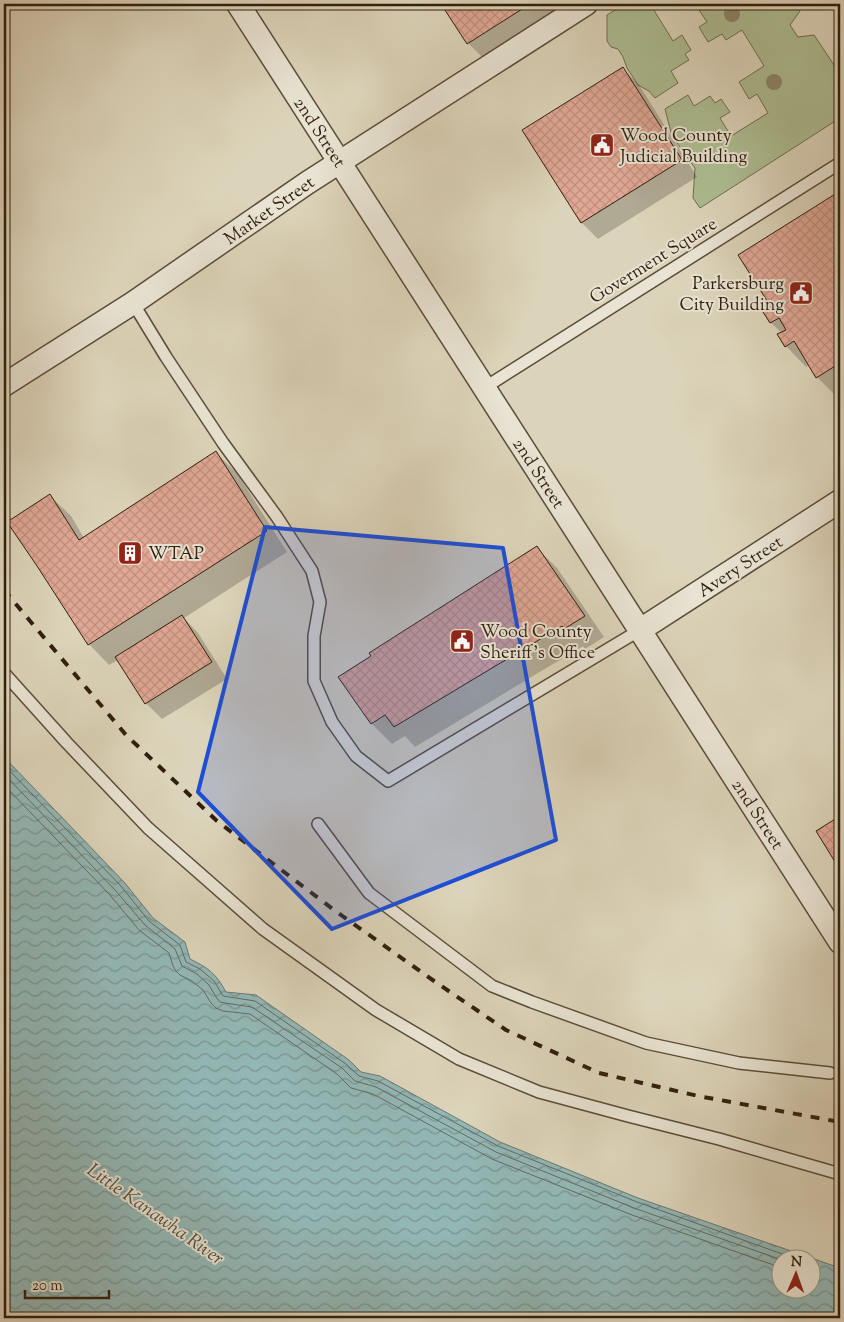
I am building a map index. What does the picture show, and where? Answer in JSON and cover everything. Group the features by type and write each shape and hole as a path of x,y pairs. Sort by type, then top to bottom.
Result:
{"street":[{"name":"2nd Street","path":"238,4 840,942"},
{"name":"Market Street","path":"4,385 134,304 308,183 586,4"},
{"name":"Avery Street","path":"640,630 840,501"}],"lane":[{"name":"Goverment Square","path":"484,388 840,163"},
{"path":"134,304 166,357 223,443 277,517 312,571 320,602 314,636 314,681 332,722 356,756 388,781 640,630"},
{"path":"4,673 148,828 263,928 376,1010 459,1058 539,1092 719,1138 840,1174"},
{"path":"318,824 369,894 492,986 646,1043 740,1063 830,1073"}],"highlighted area":[{"path":"265,527 503,548 556,840 332,929 198,792"}],"green space":[{"path":"625,4 656,4 652,7 673,41 682,35 691,50 685,54 689,60 671,71 678,83 655,98 649,91 638,85 618,49 611,47 607,41 607,15"},
{"path":"695,4 795,4 800,11 790,25 798,37 814,35 840,74 840,118 700,208 693,198 695,168 672,136 665,109 688,95 694,106 710,96 715,103 721,99 730,112 720,118 731,136 768,113 757,94 749,99 739,82 764,66 742,30 726,40 722,34 708,42 699,27 707,22"}],"water":[{"name":"Little Kanawha River","path":"4,757 124,882 153,918 185,942 190,959 211,972 226,992 256,995 349,1060 361,1072 380,1076 500,1142 638,1198 788,1250 772,1250 772,1300 822,1300 822,1262 840,1268 840,1318 4,1318"}],"building":[{"path":"441,4 530,4 467,44"},
{"name":"Wood County Judicial Building","path":"623,67 682,160 581,223 522,130"},
{"name":"Parkersburg City Building","path":"840,191 840,363 816,378 794,341 785,347 777,334 786,330 779,318 770,323 763,312 771,307 738,255"},
{"name":"WTAP","path":"216,451 267,531 88,645 7,522 50,494 79,540"},
{"name":"Wood County Sheriff's Office","path":"537,546 585,616 564,629 562,626 394,727 385,715 371,724 338,677 371,656 369,653"},
{"path":"182,615 212,662 145,704 115,657"},
{"path":"840,816 840,870 816,831"}],"railway":[{"path":"4,590 126,735 217,821 334,910 506,1030 599,1073 698,1096 840,1122"}],"place":[{"name":"Wood County Judicial Building","path":"602,145"},
{"name":"Parkersburg City Building","path":"801,293"},
{"name":"WTAP","path":"130,553"},
{"name":"Wood County Sheriff's Office","path":"462,641"}]}
